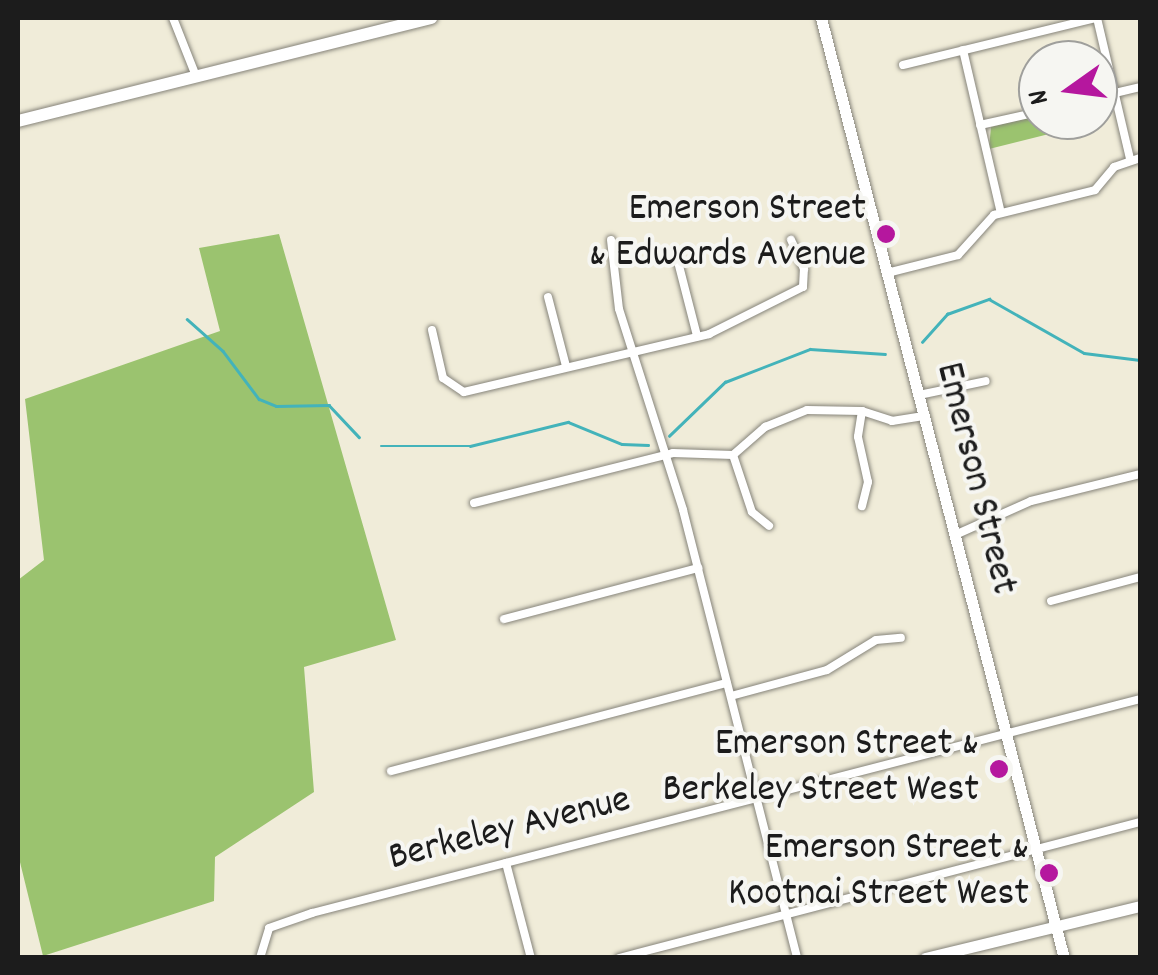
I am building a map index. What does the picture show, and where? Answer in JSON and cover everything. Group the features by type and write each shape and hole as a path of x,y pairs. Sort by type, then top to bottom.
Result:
{"main road":[{"path":"18,121 432,18"},
{"name":"Emerson Street","path":"821,18 1064,958"},
{"path":"925,958 1140,906"}],"street":[{"path":"173,18 196,76"},
{"path":"903,65 1097,18"},
{"path":"963,50 1001,213"},
{"path":"887,273 958,254 980,225 1001,213 1095,190 1136,158 1118,106"},
{"path":"980,125 1018,116"},
{"path":"611,240 619,309 636,351 662,456 698,568 797,958"},
{"path":"432,330 443,378 457,390 698,336 798,292 805,276 791,240"},
{"path":"676,254 698,336"},
{"path":"548,298 566,366"},
{"path":"918,395 986,381"},
{"path":"474,503 662,456 733,455 791,414 862,411 892,422 924,416"},
{"path":"862,411 858,437 868,482 862,506"},
{"path":"733,455 752,512 770,526"},
{"path":"955,536 1030,500 1140,474"},
{"path":"504,619 698,568"},
{"path":"1051,601 1140,577"},
{"path":"731,696 827,670 876,640 901,638"},
{"path":"391,771 727,683"},
{"name":"Berkeley Avenue","path":"260,958 264,933 312,913 1140,699"},
{"path":"619,958 1140,822"},
{"path":"506,863 531,958"}],"green space":[{"path":"1018,120 1018,140 1025,140 989,149 991,127"},
{"path":"279,234 396,640 304,667 314,792 215,857 214,901 43,956 18,854 18,580 44,560 25,399 220,331 199,248"}],"waterway":[{"path":"922,342 947,314 989,299 1084,353 1140,360"},
{"path":"187,319 223,351 259,399 276,406 329,405 359,437"},
{"path":"669,436 725,382 810,349 885,354"},
{"path":"381,446 470,446 568,422 622,444 648,445"}],"place":[{"name":"Emerson Street & Edwards Avenue","path":"886,234"},
{"name":"Emerson Street & Berkeley Street West","path":"999,769"},
{"name":"Emerson Street & Kootnai Street West","path":"1049,873"}]}
